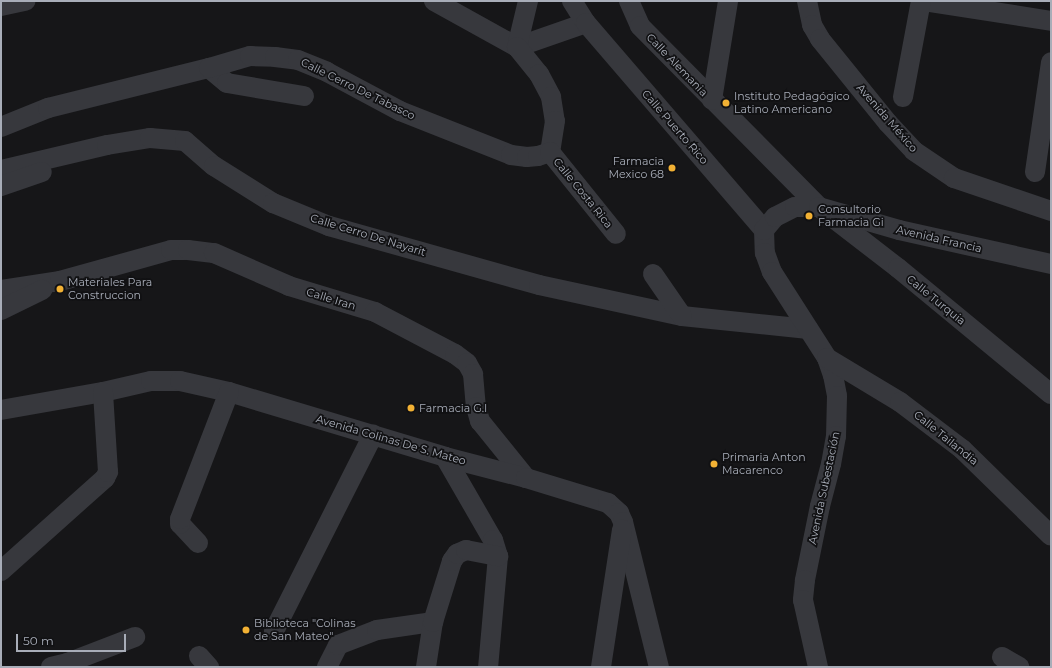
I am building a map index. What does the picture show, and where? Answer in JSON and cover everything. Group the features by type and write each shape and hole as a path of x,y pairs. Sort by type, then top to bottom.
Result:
{"street":[{"path":"1,6 25,1"},
{"path":"434,1 517,47 539,74 551,97 555,121 550,152"},
{"path":"517,47 528,1"},
{"path":"517,47 586,23 572,1"},
{"name":"Calle Alemania","path":"629,1 640,26 819,206"},
{"path":"712,100 728,1"},
{"name":"Avenida México","path":"807,1 812,25 820,39 888,123 914,151 954,178 1051,211"},
{"path":"903,96 923,1 1051,21"},
{"name":"Calle Puerto Rico","path":"586,23 764,230"},
{"name":"Calle Cerro De Tabasco","path":"1,127 48,108 209,68 250,56 298,60 327,72 400,111 511,155 532,157 550,152"},
{"path":"1035,172 1051,62"},
{"path":"209,68 227,83 304,96"},
{"name":"Calle Cerro De Nayarit","path":"1,170 107,146 150,138 185,141 214,166 273,203 329,226 540,285 682,316"},
{"name":"Calle Costa Rica","path":"550,152 616,234"},
{"path":"1,186 45,171 71,154"},
{"name":"Avenida Francia","path":"764,230 775,217 795,207 819,206 899,230 1051,264"},
{"name":"Calle Turquia","path":"819,206 898,268 1051,394"},
{"name":"Avenida Subestación","path":"764,230 765,253 772,272 827,358 833,374 837,396 836,436 805,580 803,600 818,667"},
{"name":"Calle Iran","path":"60,282 171,250 188,250 214,253 289,286 375,312 455,354 467,363 472,374 476,407 480,421 526,478"},
{"path":"653,274 682,316 808,329"},
{"path":"1,290 60,282"},
{"path":"1,310 60,282"},
{"name":"Calle Tailandia","path":"827,358 900,402 962,449 1051,536"},
{"name":"Avenida Colinas De S. Mateo","path":"1,410 102,392 151,381 180,381 229,392 445,457 526,478 608,503 619,513 623,522 659,667"},
{"path":"1,571 105,478 108,472 102,392"},
{"path":"198,542 180,524 180,519 229,392"},
{"path":"274,631 373,435"},
{"path":"445,457 493,540 498,556 488,667"},
{"path":"601,667 623,522"},
{"path":"426,667 433,622 452,561 457,554 466,550 498,556"},
{"path":"327,667 338,645 377,630 433,622"},
{"path":"62,666 135,637"},
{"path":"1002,657 1019,667"}],"place":[{"name":"Instituto Pedagógico Latino Americano","path":"726,103"},
{"name":"Farmacia Mexico 68","path":"672,168"},
{"name":"Consultorio Farmacia Gi","path":"809,216"},
{"name":"Materiales Para Construccion","path":"60,289"},
{"name":"Farmacia G.I","path":"411,408"},
{"name":"Primaria Anton Macarenco","path":"714,464"},
{"name":"Biblioteca \"Colinas de San Mateo\"","path":"246,630"}]}
